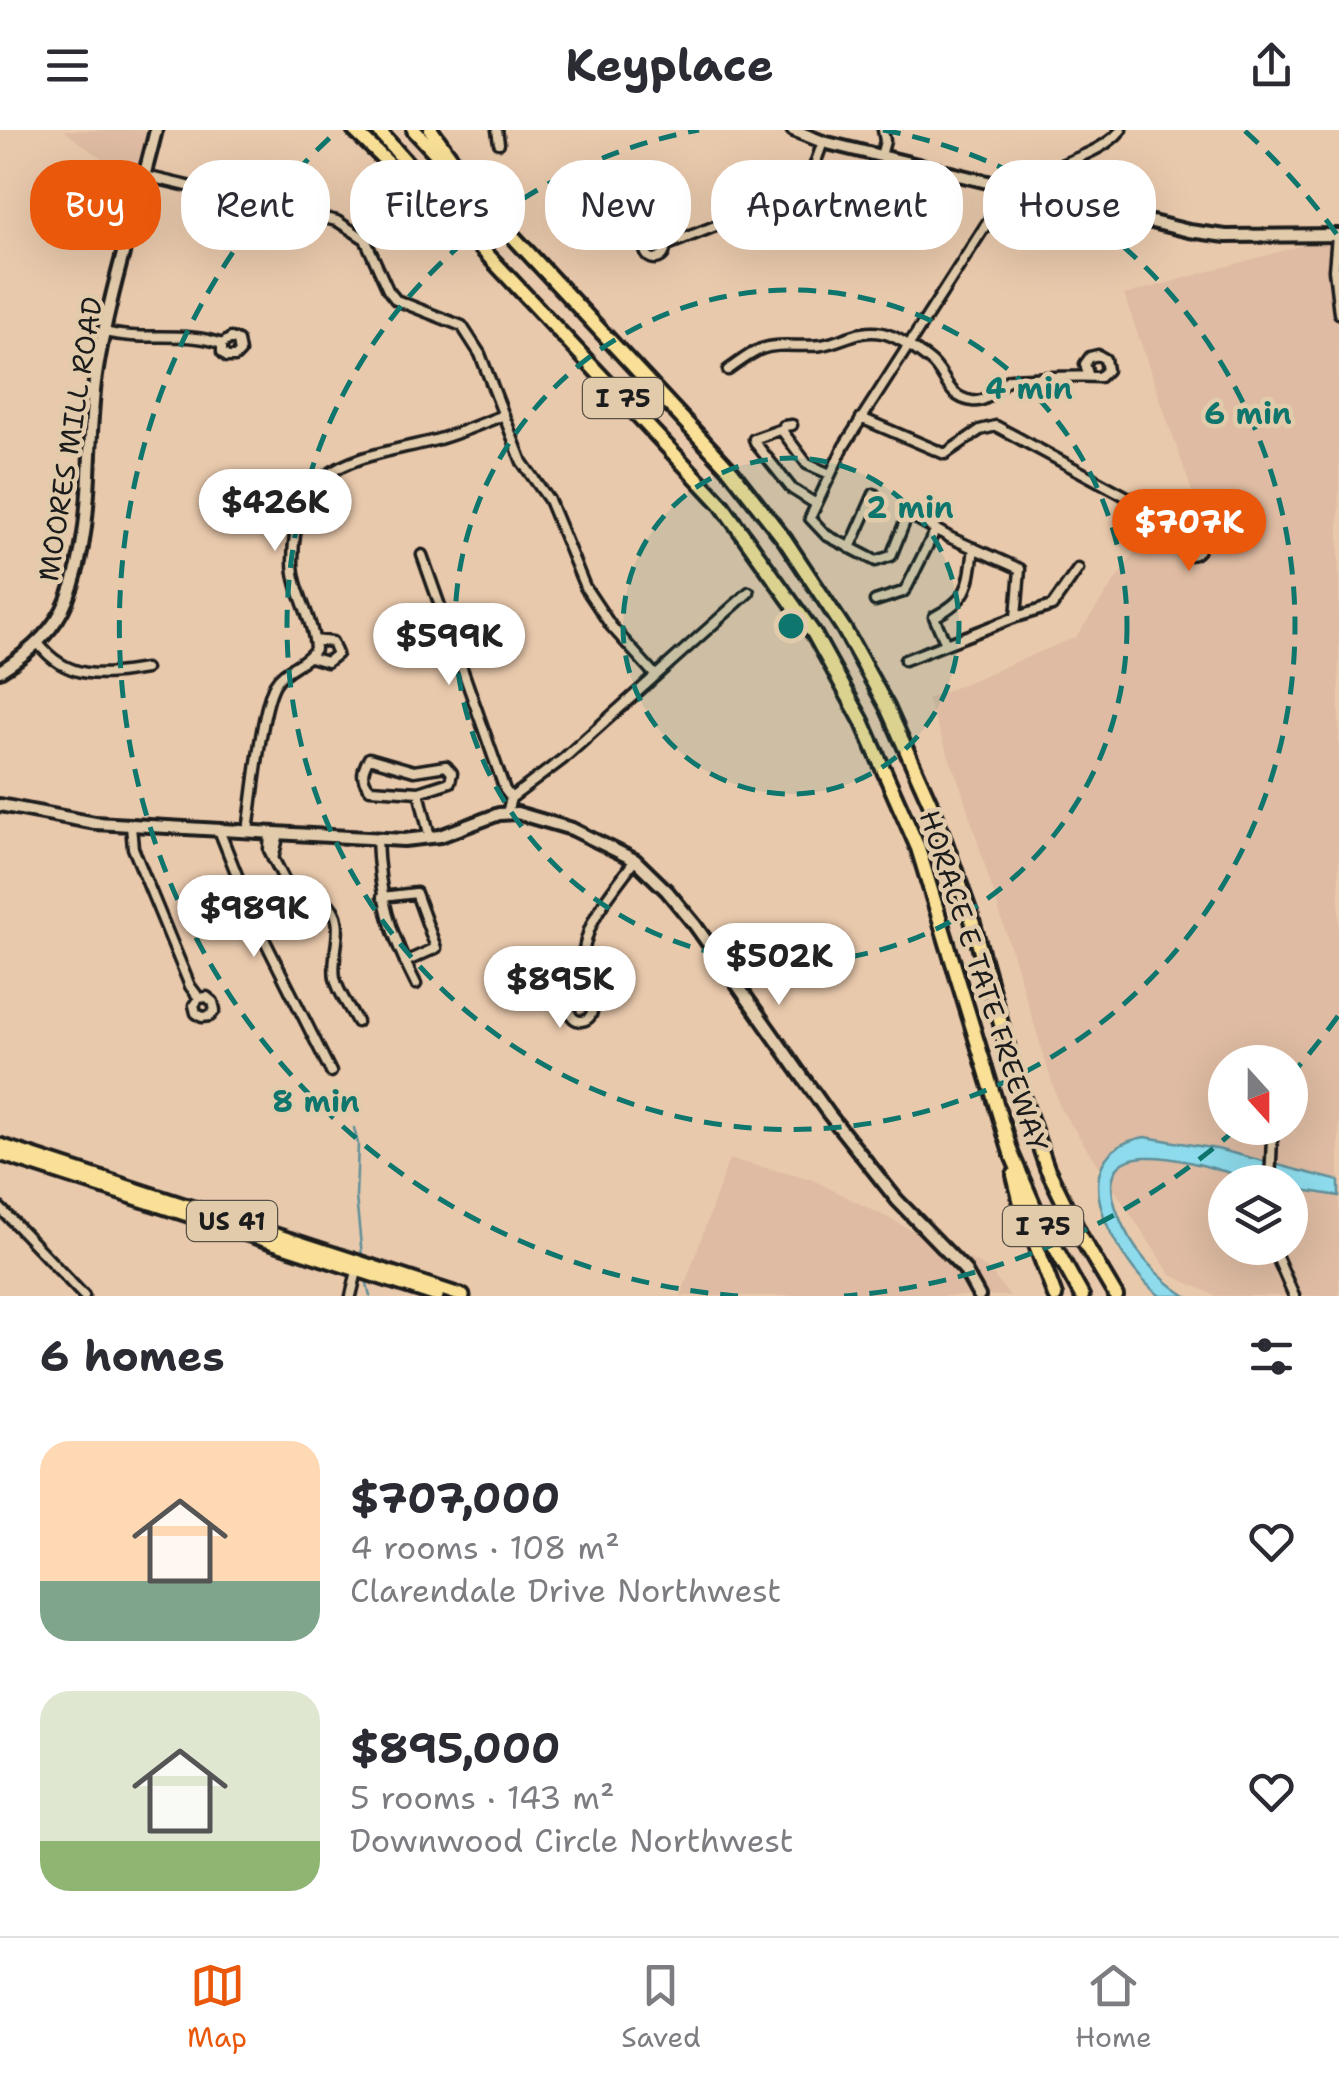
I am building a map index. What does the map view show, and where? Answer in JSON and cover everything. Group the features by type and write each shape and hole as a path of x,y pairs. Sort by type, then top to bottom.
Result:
{"highway":[{"path":"354,130 386,160"},
{"name":"HORACE E TATE FREEWAY","path":"378,130 404,160"},
{"name":"HORACE E TATE FREEWAY","path":"414,130 442,160"},
{"path":"431,130 452,160"},
{"name":"HORACE E TATE FREEWAY","path":"525,249 731,472 802,564 859,655 907,747 952,857 1016,1081 1047,1168 1080,1238 1116,1296"},
{"name":"HORACE E TATE FREEWAY","path":"483,250 720,504 781,584 829,660 879,755 918,848 1011,1153 1040,1220 1082,1296"},
{"path":"1011,1153 1022,1207 1055,1296"}],"main road":[{"name":"MOORES MILL ROAD","path":"149,160 156,130"},
{"path":"792,130 823,142 983,180"},
{"path":"1156,222 1210,235 1338,235"},
{"name":"MOORES MILL ROAD","path":"0,671 38,642 64,608 78,559 95,385 126,250"},
{"path":"0,806 131,826 378,839 430,838 507,813 572,829 635,860 695,925 828,1113 896,1200 970,1277 979,1296"},
{"name":"US 41","path":"0,1145 437,1296"},
{"name":"US 41","path":"0,1154 464,1296"}],"street":[{"path":"497,130 499,143"},
{"path":"881,156 883,130"},
{"path":"1075,160 1102,147 1121,130"},
{"path":"691,236 791,196 811,174 823,142"},
{"path":"161,180 329,219 354,230 365,239 388,290 400,304 452,320 470,333 522,462 549,500 571,560 591,599 655,675"},
{"path":"983,229 861,418 810,518 826,536 876,561 891,556 908,514 1020,569 1016,617"},
{"path":"1338,235 1334,270 1339,314"},
{"path":"105,332 131,337 206,339 222,344"},
{"path":"728,370 766,347 820,345 865,332 887,334 931,361 946,387 969,401 982,401 1010,379 1076,378 1088,374"},
{"path":"248,831 271,692 286,670 310,657 315,649 297,591 293,558 302,511 317,484 350,460 438,439 504,415"},
{"path":"861,418 946,454 980,430 996,426 1179,525 1187,535"},
{"path":"816,504 792,490 754,439 787,427 807,464 830,474"},
{"path":"850,548 874,494"},
{"path":"875,601 907,587 936,529"},
{"path":"946,644 934,617 963,597 974,548"},
{"path":"422,555 504,790 511,798"},
{"path":"906,660 1052,606 1078,570"},
{"path":"507,813 511,798 563,760 749,592"},
{"path":"310,657 328,662 338,654 332,642 314,640"},
{"path":"38,642 55,661 77,673 102,676 145,669"},
{"path":"369,758 414,771 446,766 452,772 450,782 420,792 370,789 362,771 369,758"},
{"path":"420,792 430,838"},
{"path":"131,826 133,848 190,986 199,998"},
{"path":"219,830 256,923 331,1072"},
{"path":"274,832 274,858 293,897 305,903 324,901 332,908 338,924 335,982 357,1022"},
{"path":"378,839 387,919 416,984"},
{"path":"582,1000 580,960 586,933 596,912 635,860"},
{"path":"382,896 416,893 436,948 404,962"},
{"path":"0,1208 84,1296"},
{"path":"1280,1265 1294,1296"},
{"path":"351,1296 359,1266"}],"shaded area":[{"path":"63,130 159,130 152,160 103,160"},
{"path":"1339,235 1339,1296 1216,1296 1171,1275 1060,1108 961,788 927,699 1076,637 1160,516 1195,500 1124,295"},
{"path":"729,1159 811,1179 987,1268 1010,1296 681,1296"}],"water":[{"path":"1145,1137 1217,1149 1278,1165 1208,1168 1160,1157 1136,1158 1119,1166 1112,1184 1118,1214 1129,1238 1164,1280 1186,1296 1160,1296 1126,1259 1112,1235 1098,1185 1103,1164 1118,1147"},
{"path":"1308,1173 1339,1181 1339,1196 1308,1191"}],"waterway":[{"path":"354,1128 362,1256"},
{"path":"366,1279 370,1296"}]}
